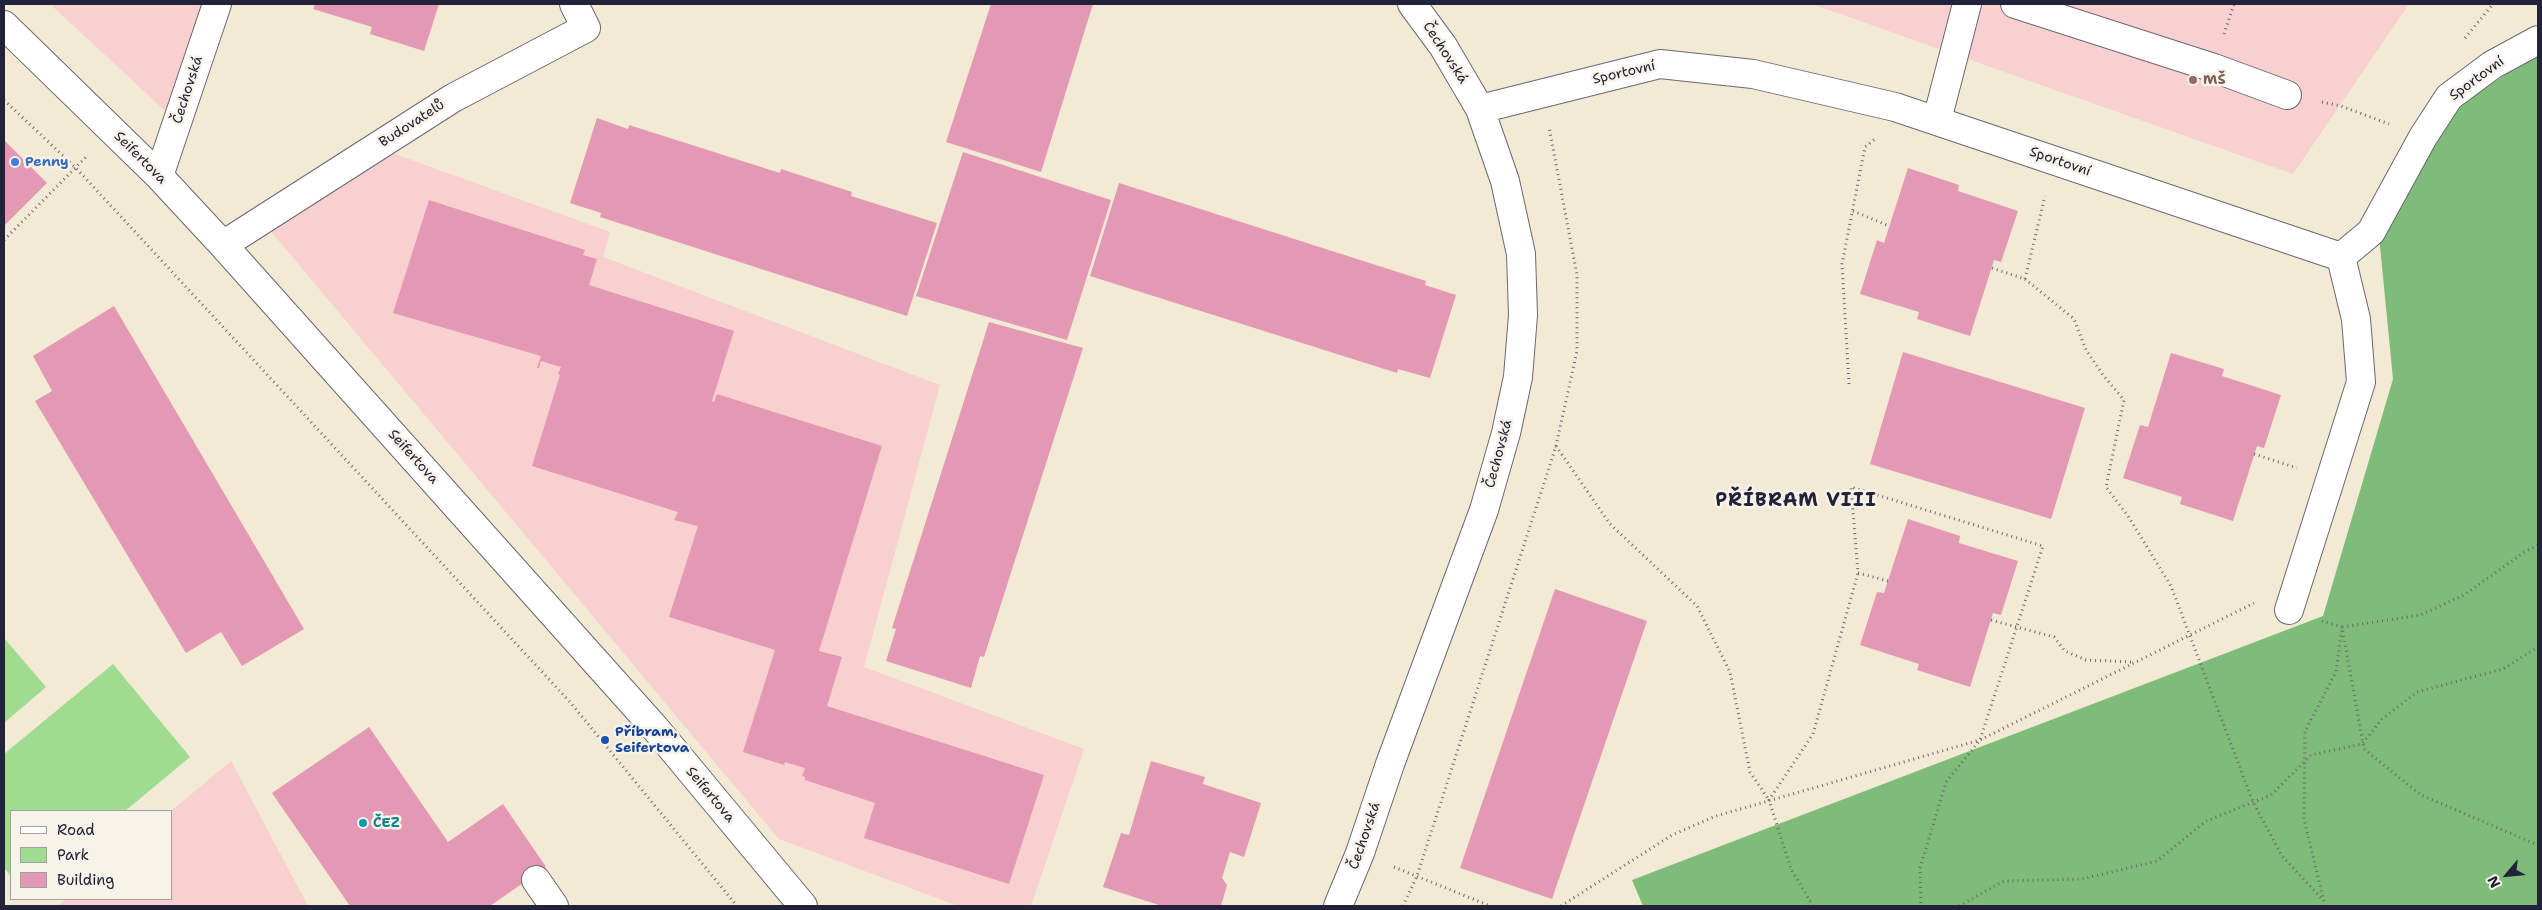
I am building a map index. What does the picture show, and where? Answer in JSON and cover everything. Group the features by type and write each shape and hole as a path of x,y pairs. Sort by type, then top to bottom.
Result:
{"street":[{"name":"Čechovská","path":"159,176 217,4"},
{"name":"Budovatelů","path":"222,245 453,98 586,28 574,4"},
{"name":"Čechovská","path":"1338,906 1360,853 1390,764 1484,510 1506,433 1518,377 1524,315 1521,254 1505,181 1480,109 1443,46 1412,4"},
{"path":"1937,120 1967,4"},
{"path":"2015,4 2214,68 2287,95"},
{"name":"Seifertova","path":"4,25 159,176 222,245 655,728 803,906"},
{"name":"Sportovní","path":"1480,109 1660,64 1753,74 1895,107 1937,120 2341,257 2370,232 2423,137 2449,97 2492,65 2538,40"},
{"path":"2289,610 2361,382 2356,319 2341,257"},
{"path":"536,880 554,906"}],"path":[{"path":"2490,8 2493,4"},
{"path":"2287,95 2341,106 2423,137"},
{"path":"4,100 76,168 570,702 738,906"},
{"path":"4,240 76,168 111,128"},
{"path":"1849,384 1842,264 1865,147 1878,137"},
{"path":"2025,279 2046,189"},
{"path":"1852,211 1889,226"},
{"path":"1992,268 2025,279 2074,319 2086,350 2103,375 2124,400 2106,487 2128,516 2171,586 2191,634 2253,802 2282,856 2323,900"},
{"path":"1556,446 1610,524 1697,606 1730,672 1750,772 1769,800 1791,869 1813,906"},
{"path":"2254,454 2297,468"},
{"path":"2295,477 2300,458"},
{"path":"1769,800 1813,734 1839,646 1858,573 1852,487 2043,546 1980,740 1946,782 1920,868 1921,906"},
{"path":"2289,610 2342,627 2420,614 2464,595 2523,553 2538,545"},
{"path":"1858,573 1888,581"},
{"path":"1560,906 1672,835 1716,816 1980,740 2258,601"},
{"path":"1991,620 2054,637 2066,651 2086,660 2134,662"},
{"path":"2342,627 2364,749 2421,795 2538,845"},
{"path":"2325,906 2304,819 2305,731 2336,672 2342,627"},
{"path":"1959,906 2004,881 2082,878 2157,861 2206,821 2271,795 2311,755 2362,744 2382,719 2416,692 2503,668 2538,647"},
{"path":"1360,853 1490,906"}],"shaded area":[{"path":"50,4 215,4 175,120"},
{"name":"MŠ","path":"1812,4 2409,4 2293,174"},
{"path":"376,147 610,232 603,257 940,385 864,667 1084,749 1031,906 958,906 779,839 265,224"},
{"path":"231,761 308,906 57,906 65,900 172,900 172,810"}],"green space":[{"path":"2538,55 2538,906 1643,906 1632,880 2323,616 2393,379 2379,236 2449,109"},
{"path":"4,638 46,687 4,723"},
{"path":"113,664 190,757 126,810 10,810 10,876 4,867 4,754"}],"building":[{"path":"315,4 439,4 424,51 370,34 372,27 313,9"},
{"path":"991,4 1093,4 1041,172 946,142"},
{"path":"597,118 628,129 629,125 780,173 781,169 852,192 851,196 937,223 907,316 600,217 601,213 570,203"},
{"name":"Penny","path":"4,140 47,183 4,226"},
{"path":"963,152 1111,200 1067,340 916,296"},
{"path":"1908,168 1959,185 1958,191 2018,211 2001,262 1994,260 1970,336 1917,319 1919,312 1860,294 1877,240 1884,243"},
{"path":"1119,183 1426,281 1425,285 1456,295 1430,378 1398,369 1397,373 1090,276"},
{"path":"429,200 585,250 583,255 597,259 589,285 734,331 712,401 714,402 717,394 882,446 819,651 842,657 827,706 1044,775 1009,884 864,838 875,803 805,780 805,777 802,776 805,768 785,762 784,765 743,752 775,650 669,617 698,526 674,520 678,512 532,466 561,367 541,361 539,368 537,368 541,356 393,313"},
{"path":"114,306 304,629 242,666 221,632 186,653 35,401 52,391 33,356"},
{"path":"989,322 1083,348 984,657 980,656 971,688 886,661 896,629 892,628"},
{"path":"1903,352 2085,408 2051,519 1870,464"},
{"path":"2171,353 2224,369 2222,376 2281,395 2264,448 2257,446 2233,521 2180,504 2182,497 2123,478 2140,425 2148,427"},
{"path":"1908,519 1960,536 1959,543 2018,561 2001,615 1993,613 1970,687 1917,670 1919,664 1860,645 1877,592 1884,593"},
{"path":"1555,589 1647,621 1552,899 1460,868"},
{"name":"ČEZ","path":"369,727 448,842 503,804 546,867 490,906 350,906 272,793"},
{"path":"1151,761 1205,777 1203,784 1261,803 1244,857 1230,852 1222,878 1227,885 1221,906 1162,906 1103,887 1121,833 1129,835"}],"place":[{"name":"MŠ","path":"2193,80"},
{"name":"Penny","path":"15,162"},
{"name":"Příbram, Seifertova","path":"605,740"},
{"name":"ČEZ","path":"363,823"}],"district":[{"name":"PŘÍBRAM VIII","path":"1796,501"}]}
